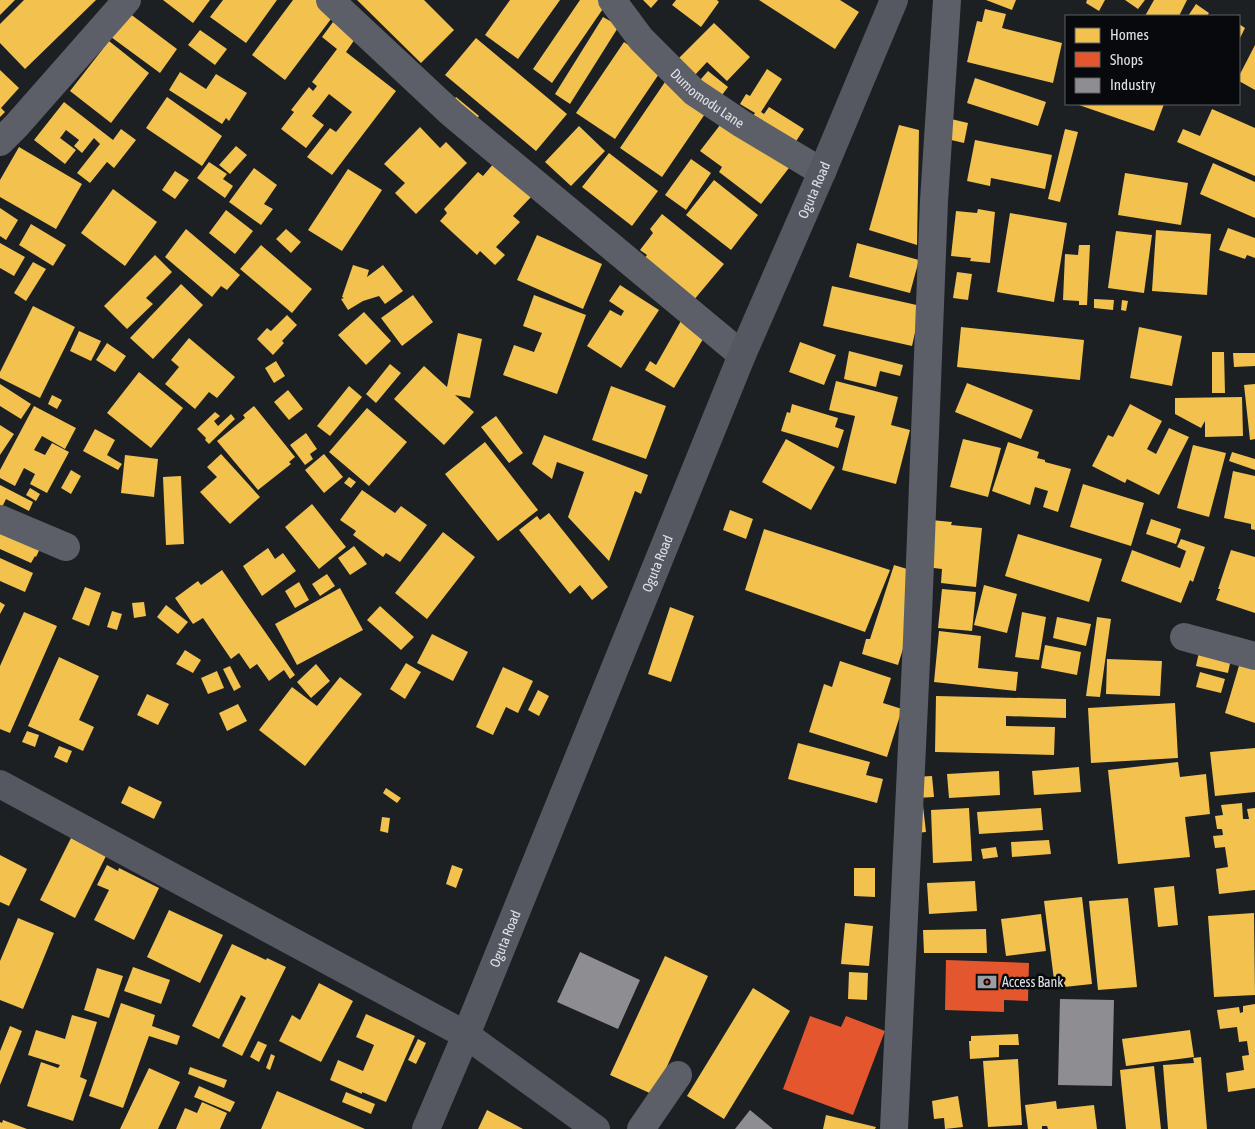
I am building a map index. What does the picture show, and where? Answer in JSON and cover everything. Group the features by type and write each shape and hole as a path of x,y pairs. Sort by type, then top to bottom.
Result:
{"main road":[{"name":"Oguta Road","path":"426,1129 466,1035 742,355 822,172 894,0"},
{"path":"0,784 466,1035 596,1129"}],"street":[{"path":"0,142 127,0"},
{"path":"330,0 452,114 742,355"},
{"name":"Dumomodu Lane","path":"612,0 641,39 694,92 742,124 822,172"},
{"path":"894,1129 918,640 934,202 947,0"},
{"path":"0,519 66,547"},
{"path":"1184,637 1255,656"},
{"path":"641,1129 678,1075"}],"building: Homes":[{"path":"0,0 15,0 0,15"},
{"path":"24,0 96,0 25,69 0,43 0,24"},
{"path":"163,0 210,0 193,23"},
{"path":"223,0 277,0 246,43 210,17"},
{"path":"293,0 322,0 337,11 285,80 252,55"},
{"path":"357,0 424,0 454,30 421,63"},
{"path":"510,0 560,0 518,59 485,35"},
{"path":"580,0 609,0 552,83 533,69"},
{"path":"643,0 658,0 651,8"},
{"path":"676,0 717,0 719,2 701,27 672,5"},
{"path":"759,0 840,0 859,12 835,49"},
{"path":"986,0 1016,0 1012,10"},
{"path":"1087,0 1105,0 1099,11 1086,3"},
{"path":"1125,0 1145,0 1138,9"},
{"path":"1154,0 1187,0 1180,15 1146,15"},
{"path":"1196,4 1209,13 1208,15 1189,15"},
{"path":"985,9 1006,14 1002,28 1062,43 1053,83 967,62 977,21 982,22"},
{"path":"129,13 177,49 160,73 111,37"},
{"path":"603,17 619,26 570,104 555,94"},
{"path":"333,22 355,39 346,52 396,91 332,175 307,157 330,128 336,132 352,112 329,94 312,116 324,125 306,148 281,129 294,112 291,110 309,87 313,91 317,86 312,82 337,49 322,37"},
{"path":"714,23 750,57 727,81 707,62 694,76 677,60"},
{"path":"1240,25 1245,28 1240,38"},
{"path":"200,30 227,49 215,65 188,45"},
{"path":"476,38 567,114 536,151 445,75"},
{"path":"109,41 149,73 111,123 70,91"},
{"path":"624,42 663,68 615,139 576,113"},
{"path":"1255,45 1255,90 1240,82 1240,74"},
{"path":"767,69 782,79 761,112 764,114 769,107 804,129 793,146 748,124 755,113 740,104 746,94 750,96"},
{"path":"0,70 19,88 1,108 5,112 0,117"},
{"path":"708,71 728,87 716,103 695,86"},
{"path":"180,72 206,89 216,74 247,93 229,121 226,118 222,124 169,90"},
{"path":"975,78 1046,102 1038,126 967,103"},
{"path":"665,82 707,111 662,177 620,148"},
{"path":"167,97 222,136 202,166 146,128"},
{"path":"456,97 479,116 473,124 450,104"},
{"path":"64,102 113,140 121,129 136,140 114,168 107,162 90,183 77,173 100,144 94,138 82,153 74,146 79,140 66,130 60,138 76,150 65,164 34,140"},
{"path":"1079,105 1164,105 1154,131"},
{"path":"1212,109 1255,128 1255,176 1177,142 1183,129 1200,136"},
{"path":"727,116 792,164 761,204 719,172 722,167 700,151"},
{"path":"951,119 968,123 964,143 947,139"},
{"path":"899,125 919,130 917,245 869,230"},
{"path":"579,126 605,151 571,186 545,162"},
{"path":"420,127 440,148 446,142 467,163 416,214 395,193 405,183 384,164"},
{"path":"1065,129 1078,132 1060,202 1048,199"},
{"path":"975,140 1052,155 1045,189 991,178 990,186 967,181"},
{"path":"236,146 247,155 230,174 219,165"},
{"path":"19,147 82,184 56,229 0,197 0,180"},
{"path":"609,153 658,191 632,226 582,187"},
{"path":"691,159 711,173 686,210 665,195"},
{"path":"209,162 227,174 223,179 233,186 225,198 197,178"},
{"path":"494,163 531,197 513,216 520,222 496,247 505,255 495,265 480,251 477,255 440,221 447,213 444,209 478,172 483,176"},
{"path":"1213,163 1255,182 1255,218 1200,194"},
{"path":"254,168 277,185 264,204 273,209 261,225 229,202"},
{"path":"348,169 382,190 342,251 308,230"},
{"path":"175,171 189,180 175,199 162,190"},
{"path":"1125,173 1188,183 1181,225 1118,215"},
{"path":"714,180 758,215 731,250 686,215"},
{"path":"113,189 157,222 125,266 81,233"},
{"path":"0,208 18,220 6,240 0,236"},
{"path":"978,209 995,212 990,263 970,261 971,258 951,256 956,211 977,213"},
{"path":"226,210 253,231 235,254 209,233"},
{"path":"1010,213 1067,223 1054,302 997,292"},
{"path":"662,214 724,264 693,301 643,260 647,255 640,250 653,233 650,229"},
{"path":"31,224 66,245 53,266 19,245"},
{"path":"1228,228 1255,238 1255,258 1247,255 1245,259 1219,250"},
{"path":"186,229 240,275 227,290 221,286 212,297 165,257"},
{"path":"286,229 301,242 291,253 276,239"},
{"path":"1156,230 1211,234 1207,295 1152,291"},
{"path":"1116,231 1152,235 1144,293 1108,288"},
{"path":"537,235 602,264 583,309 517,280"},
{"path":"0,243 25,257 14,276 0,268"},
{"path":"857,243 919,260 910,293 849,277"},
{"path":"261,245 312,289 292,313 240,269"},
{"path":"1079,245 1090,245 1087,305 1079,305 1079,301 1063,300 1065,254 1078,255"},
{"path":"155,255 172,272 146,298 153,304 127,329 104,306"},
{"path":"33,262 46,269 26,301 14,293"},
{"path":"353,265 369,270 367,277 383,265 403,291 385,304 379,296 363,301 348,310 341,299 344,298 342,297"},
{"path":"957,272 972,274 968,300 953,298"},
{"path":"181,284 203,305 153,359 130,338"},
{"path":"620,285 659,310 621,368 587,346 610,310 621,316 624,311 609,301"},
{"path":"832,286 921,306 912,346 823,326"},
{"path":"413,295 433,322 402,346 381,318"},
{"path":"534,295 586,315 557,394 503,375 514,345 534,352 542,333 523,326"},
{"path":"1094,299 1114,300 1113,310 1094,308"},
{"path":"1122,300 1128,301 1126,311 1121,310"},
{"path":"33,306 75,327 40,398 0,378 0,372"},
{"path":"364,312 391,341 366,365 338,335"},
{"path":"287,315 297,325 282,341 284,343 273,355 257,339 267,328 271,331"},
{"path":"682,319 706,334 674,388 645,370 650,361 656,365"},
{"path":"961,327 1084,340 1080,380 957,367"},
{"path":"1139,327 1182,336 1172,386 1130,378"},
{"path":"79,331 101,341 91,361 70,351"},
{"path":"458,333 482,339 470,398 455,395 474,412 444,445 394,399 424,366 447,387"},
{"path":"189,338 235,377 217,398 209,392 195,409 165,384 179,367 171,360"},
{"path":"800,342 836,355 824,385 789,372"},
{"path":"107,343 126,356 115,372 96,360"},
{"path":"849,351 903,365 900,376 880,371 876,387 844,379"},
{"path":"1212,352 1224,352 1225,393 1212,393"},
{"path":"1233,353 1255,353 1255,366 1234,367"},
{"path":"276,361 285,376 274,383 265,368"},
{"path":"390,364 401,373 376,403 366,394"},
{"path":"139,372 183,408 151,448 107,413"},
{"path":"836,381 898,397 891,425 910,430 896,484 842,470 855,416 829,410"},
{"path":"967,383 1033,410 1021,439 955,412"},
{"path":"0,384 31,404 21,419 0,406"},
{"path":"1255,384 1255,439 1250,440 1244,385"},
{"path":"349,386 362,397 330,436 317,426"},
{"path":"611,386 666,406 646,459 592,440"},
{"path":"288,390 303,409 289,420 274,402"},
{"path":"52,395 62,400 57,409 48,404"},
{"path":"1242,397 1243,436 1205,437 1205,421 1201,428 1175,414 1175,398"},
{"path":"792,404 838,418 835,427 844,430 838,448 781,431 787,412 790,413"},
{"path":"1130,404 1162,421 1147,449 1156,454 1169,428 1189,437 1159,495 1127,479 1125,483 1092,466 1108,435 1113,437"},
{"path":"34,406 76,428 65,449 42,436 34,450 45,455 52,443 69,452 47,493 30,484 35,474 24,468 15,486 0,478 0,470"},
{"path":"254,406 295,457 289,462 291,464 258,490 217,441 245,418 243,415"},
{"path":"367,408 407,442 369,486 329,452"},
{"path":"215,412 220,416 214,421 218,426 231,414 235,419 209,444 197,429"},
{"path":"496,416 523,453 509,463 481,427"},
{"path":"0,425 14,434 0,455"},
{"path":"95,429 115,440 107,455 122,464 118,470 83,451"},
{"path":"306,433 317,449 310,454 313,459 305,465 290,445"},
{"path":"544,435 648,475 641,494 635,491 609,561 568,517 584,472 557,462 552,479 532,464"},
{"path":"786,439 835,467 811,510 762,482"},
{"path":"963,439 1001,448 988,497 950,487"},
{"path":"485,442 538,510 498,541 445,474"},
{"path":"1008,442 1039,452 1037,458 1045,460 1045,462 1071,469 1058,512 1043,507 1048,491 1035,487 1030,505 992,491"},
{"path":"1193,445 1226,453 1209,517 1177,508"},
{"path":"1232,452 1255,459 1255,470 1229,461"},
{"path":"221,454 260,497 230,524 200,492 217,477 207,467"},
{"path":"324,454 343,477 324,493 305,470"},
{"path":"125,455 158,459 154,497 121,493"},
{"path":"71,470 81,476 71,494 61,488"},
{"path":"1233,471 1255,476 1255,530 1251,529 1251,524 1224,518"},
{"path":"181,476 184,544 166,545 163,477"},
{"path":"349,477 356,482 351,488 344,483"},
{"path":"1083,484 1144,503 1131,546 1070,527"},
{"path":"0,485 33,502 29,511 6,499 0,511"},
{"path":"30,488 40,494 36,501 26,495"},
{"path":"362,490 395,513 401,506 427,525 400,562 386,553 383,557 353,535 356,531 340,520"},
{"path":"312,504 346,547 319,569 285,527"},
{"path":"730,510 753,519 746,539 723,530"},
{"path":"549,513 608,587 592,600 580,585 570,594 519,530 537,516 540,520"},
{"path":"1151,519 1181,529 1176,544 1146,534"},
{"path":"931,520 952,522 951,525 982,528 976,587 941,583 942,569 926,567"},
{"path":"0,522 43,542 31,563 0,549"},
{"path":"764,529 890,570 865,632 745,590"},
{"path":"443,532 475,557 427,619 395,593"},
{"path":"1018,534 1102,559 1089,602 1005,576"},
{"path":"1181,539 1205,547 1193,582 1190,580 1181,603 1121,581 1132,550 1180,568 1186,551 1177,547"},
{"path":"354,546 367,564 350,575 338,558"},
{"path":"268,548 275,559 283,553 296,571 262,596 243,566"},
{"path":"1231,550 1255,557 1255,613 1216,600"},
{"path":"0,558 33,573 25,592 0,581"},
{"path":"894,565 917,572 914,613 898,665 862,654 866,639 870,639"},
{"path":"222,570 295,675 290,679 284,670 269,681 257,664 250,669 239,653 231,659 203,618 193,624 175,598 198,581 201,585"},
{"path":"327,574 335,586 320,596 312,584"},
{"path":"299,582 309,600 295,608 285,591"},
{"path":"984,585 1017,594 1007,633 974,625"},
{"path":"85,587 101,593 89,626 72,619"},
{"path":"340,588 363,630 297,665 275,624"},
{"path":"942,589 976,592 972,631 938,628"},
{"path":"0,602 5,605 0,614"},
{"path":"144,602 146,616 134,618 132,603"},
{"path":"166,605 188,622 178,634 157,617"},
{"path":"380,606 414,637 401,650 367,620"},
{"path":"670,607 694,616 671,682 648,674"},
{"path":"112,611 122,614 117,630 107,627"},
{"path":"24,612 57,626 10,733 0,729 0,666"},
{"path":"1022,612 1046,617 1039,660 1015,657"},
{"path":"1057,617 1091,624 1086,646 1053,638"},
{"path":"1097,617 1111,619 1100,697 1086,696"},
{"path":"939,631 981,636 978,668 1018,672 1016,691 934,682"},
{"path":"432,634 468,652 453,681 417,663"},
{"path":"1045,645 1081,652 1077,675 1041,668"},
{"path":"1200,647 1232,654 1228,673 1196,666"},
{"path":"185,650 201,660 193,673 176,664"},
{"path":"59,657 99,676 79,720 94,727 83,751 28,726"},
{"path":"1107,659 1162,661 1160,696 1106,694"},
{"path":"1241,659 1255,664 1255,723 1225,713"},
{"path":"840,661 891,678 883,703 902,709 887,757 809,732 824,684 832,687"},
{"path":"406,663 421,672 405,699 390,689"},
{"path":"316,664 330,681 311,698 297,682"},
{"path":"230,666 241,687 234,691 223,669"},
{"path":"503,667 533,681 518,713 506,707 493,735 476,727"},
{"path":"217,671 224,688 208,694 201,678"},
{"path":"1200,672 1225,679 1221,693 1196,687"},
{"path":"340,677 362,694 305,766 259,730 292,687 317,706"},
{"path":"538,690 549,696 539,716 528,710"},
{"path":"147,694 169,704 158,725 137,715"},
{"path":"936,696 1066,699 1066,718 1006,716 1006,726 1055,727 1054,755 935,752"},
{"path":"1175,703 1178,758 1091,763 1088,708"},
{"path":"238,704 247,721 227,731 219,713"},
{"path":"27,731 39,735 35,747 22,742"},
{"path":"798,743 870,762 866,775 883,779 877,803 788,779"},
{"path":"59,746 72,751 67,763 54,757"},
{"path":"1255,748 1255,792 1215,796 1210,752"},
{"path":"1178,762 1180,777 1206,774 1210,814 1185,817 1190,857 1118,864 1108,770"},
{"path":"1079,767 1081,792 1034,795 1032,771"},
{"path":"999,771 1000,795 949,798 947,774"},
{"path":"932,776 934,797 916,798 914,777"},
{"path":"129,786 162,802 154,819 121,803"},
{"path":"386,788 401,798 397,803 383,793"},
{"path":"1242,803 1243,819 1249,819 1247,809 1255,808 1255,890 1219,894 1216,869 1228,867 1225,847 1215,848 1213,836 1223,835 1222,829 1217,829 1215,816 1223,815 1221,805"},
{"path":"923,806 926,832 916,833 914,807"},
{"path":"969,808 972,861 933,863 931,810"},
{"path":"1041,808 1043,830 979,834 977,812"},
{"path":"382,817 390,818 388,833 380,831"},
{"path":"71,838 106,856 75,918 40,900"},
{"path":"1049,840 1051,854 1012,857 1011,842"},
{"path":"996,847 998,857 983,859 981,849"},
{"path":"0,855 27,869 9,906 0,902"},
{"path":"107,865 118,871 119,868 159,888 134,940 94,920 109,890 97,885"},
{"path":"452,865 463,869 456,888 446,884"},
{"path":"854,868 875,868 875,897 854,896"},
{"path":"975,881 977,911 929,914 927,883"},
{"path":"1174,886 1178,925 1158,927 1154,888"},
{"path":"1082,897 1092,984 1055,988 1044,901"},
{"path":"1128,898 1137,987 1098,990 1089,901"},
{"path":"169,910 223,935 200,983 147,957"},
{"path":"1254,913 1255,995 1214,997 1208,916"},
{"path":"1041,914 1046,951 1006,956 1001,919"},
{"path":"18,918 54,933 23,1009 0,1000 0,961"},
{"path":"845,923 873,926 869,966 841,964"},
{"path":"986,929 987,953 924,953 923,930"},
{"path":"232,944 286,967 242,1056 222,1046 246,998 241,995 219,1039 192,1026"},
{"path":"665,956 708,976 654,1095 610,1075"},
{"path":"133,967 170,980 161,1004 124,991"},
{"path":"97,968 123,976 109,1018 84,1010"},
{"path":"849,972 868,973 867,1000 848,999"},
{"path":"319,983 353,1001 321,1062 279,1041 292,1015 300,1020"},
{"path":"753,988 790,1011 724,1119 687,1096"},
{"path":"121,1003 155,1015 152,1026 180,1036 177,1045 149,1036 123,1108 89,1096"},
{"path":"1255,1004 1255,1088 1228,1092 1226,1073 1244,1070 1242,1056 1249,1055 1247,1041 1239,1042 1237,1027 1220,1029 1217,1010 1239,1007 1240,1013 1243,1012 1243,1006"},
{"path":"366,1014 415,1036 386,1102 330,1080 338,1060 363,1071 374,1045 356,1037"},
{"path":"72,1015 97,1022 80,1077 87,1080 73,1121 27,1106 41,1062 58,1068 60,1065 28,1055 36,1030 65,1039"},
{"path":"10,1026 22,1031 0,1085 0,1051"},
{"path":"1190,1030 1194,1057 1126,1066 1122,1039"},
{"path":"1018,1034 1019,1045 999,1045 999,1057 970,1059 969,1041 971,1041 971,1036"},
{"path":"418,1039 426,1043 416,1064 408,1060"},
{"path":"258,1041 267,1045 259,1062 250,1057"},
{"path":"271,1054 275,1056 270,1070 266,1068"},
{"path":"1201,1057 1207,1129 1168,1129 1163,1065 1194,1063 1193,1058"},
{"path":"1018,1059 1022,1125 988,1127 983,1061"},
{"path":"1154,1066 1161,1129 1126,1129 1120,1070"},
{"path":"190,1067 227,1080 224,1088 188,1074"},
{"path":"149,1068 180,1082 158,1129 120,1129"},
{"path":"199,1086 235,1102 230,1112 194,1097"},
{"path":"277,1091 365,1129 261,1129"},
{"path":"346,1092 375,1104 371,1114 342,1102"},
{"path":"958,1096 963,1127 945,1129 944,1118 934,1119 932,1101"},
{"path":"1056,1101 1057,1109 1094,1105 1097,1129 1048,1129 1047,1126 1042,1126 1042,1129 1028,1129 1025,1105"},
{"path":"202,1102 227,1113 220,1129 176,1129 185,1108 197,1113"},
{"path":"487,1110 523,1129 478,1129"},
{"path":"826,1115 876,1127 875,1129 823,1129"},
{"path":"3,1120 27,1129 0,1129 0,1122 2,1123"}],"building: Shops":[{"name":"Access Bank","path":"946,960 1029,963 1028,1001 1004,1000 1004,1012 945,1010"},
{"path":"810,1016 841,1027 846,1016 885,1031 853,1115 783,1089"}],"building: Industry":[{"path":"580,952 640,980 618,1029 557,1002"},
{"path":"1060,999 1114,1000 1112,1086 1058,1085"},
{"path":"750,1110 773,1129 735,1129"}],"place":[{"name":"Access Bank","path":"987,982"}]}
